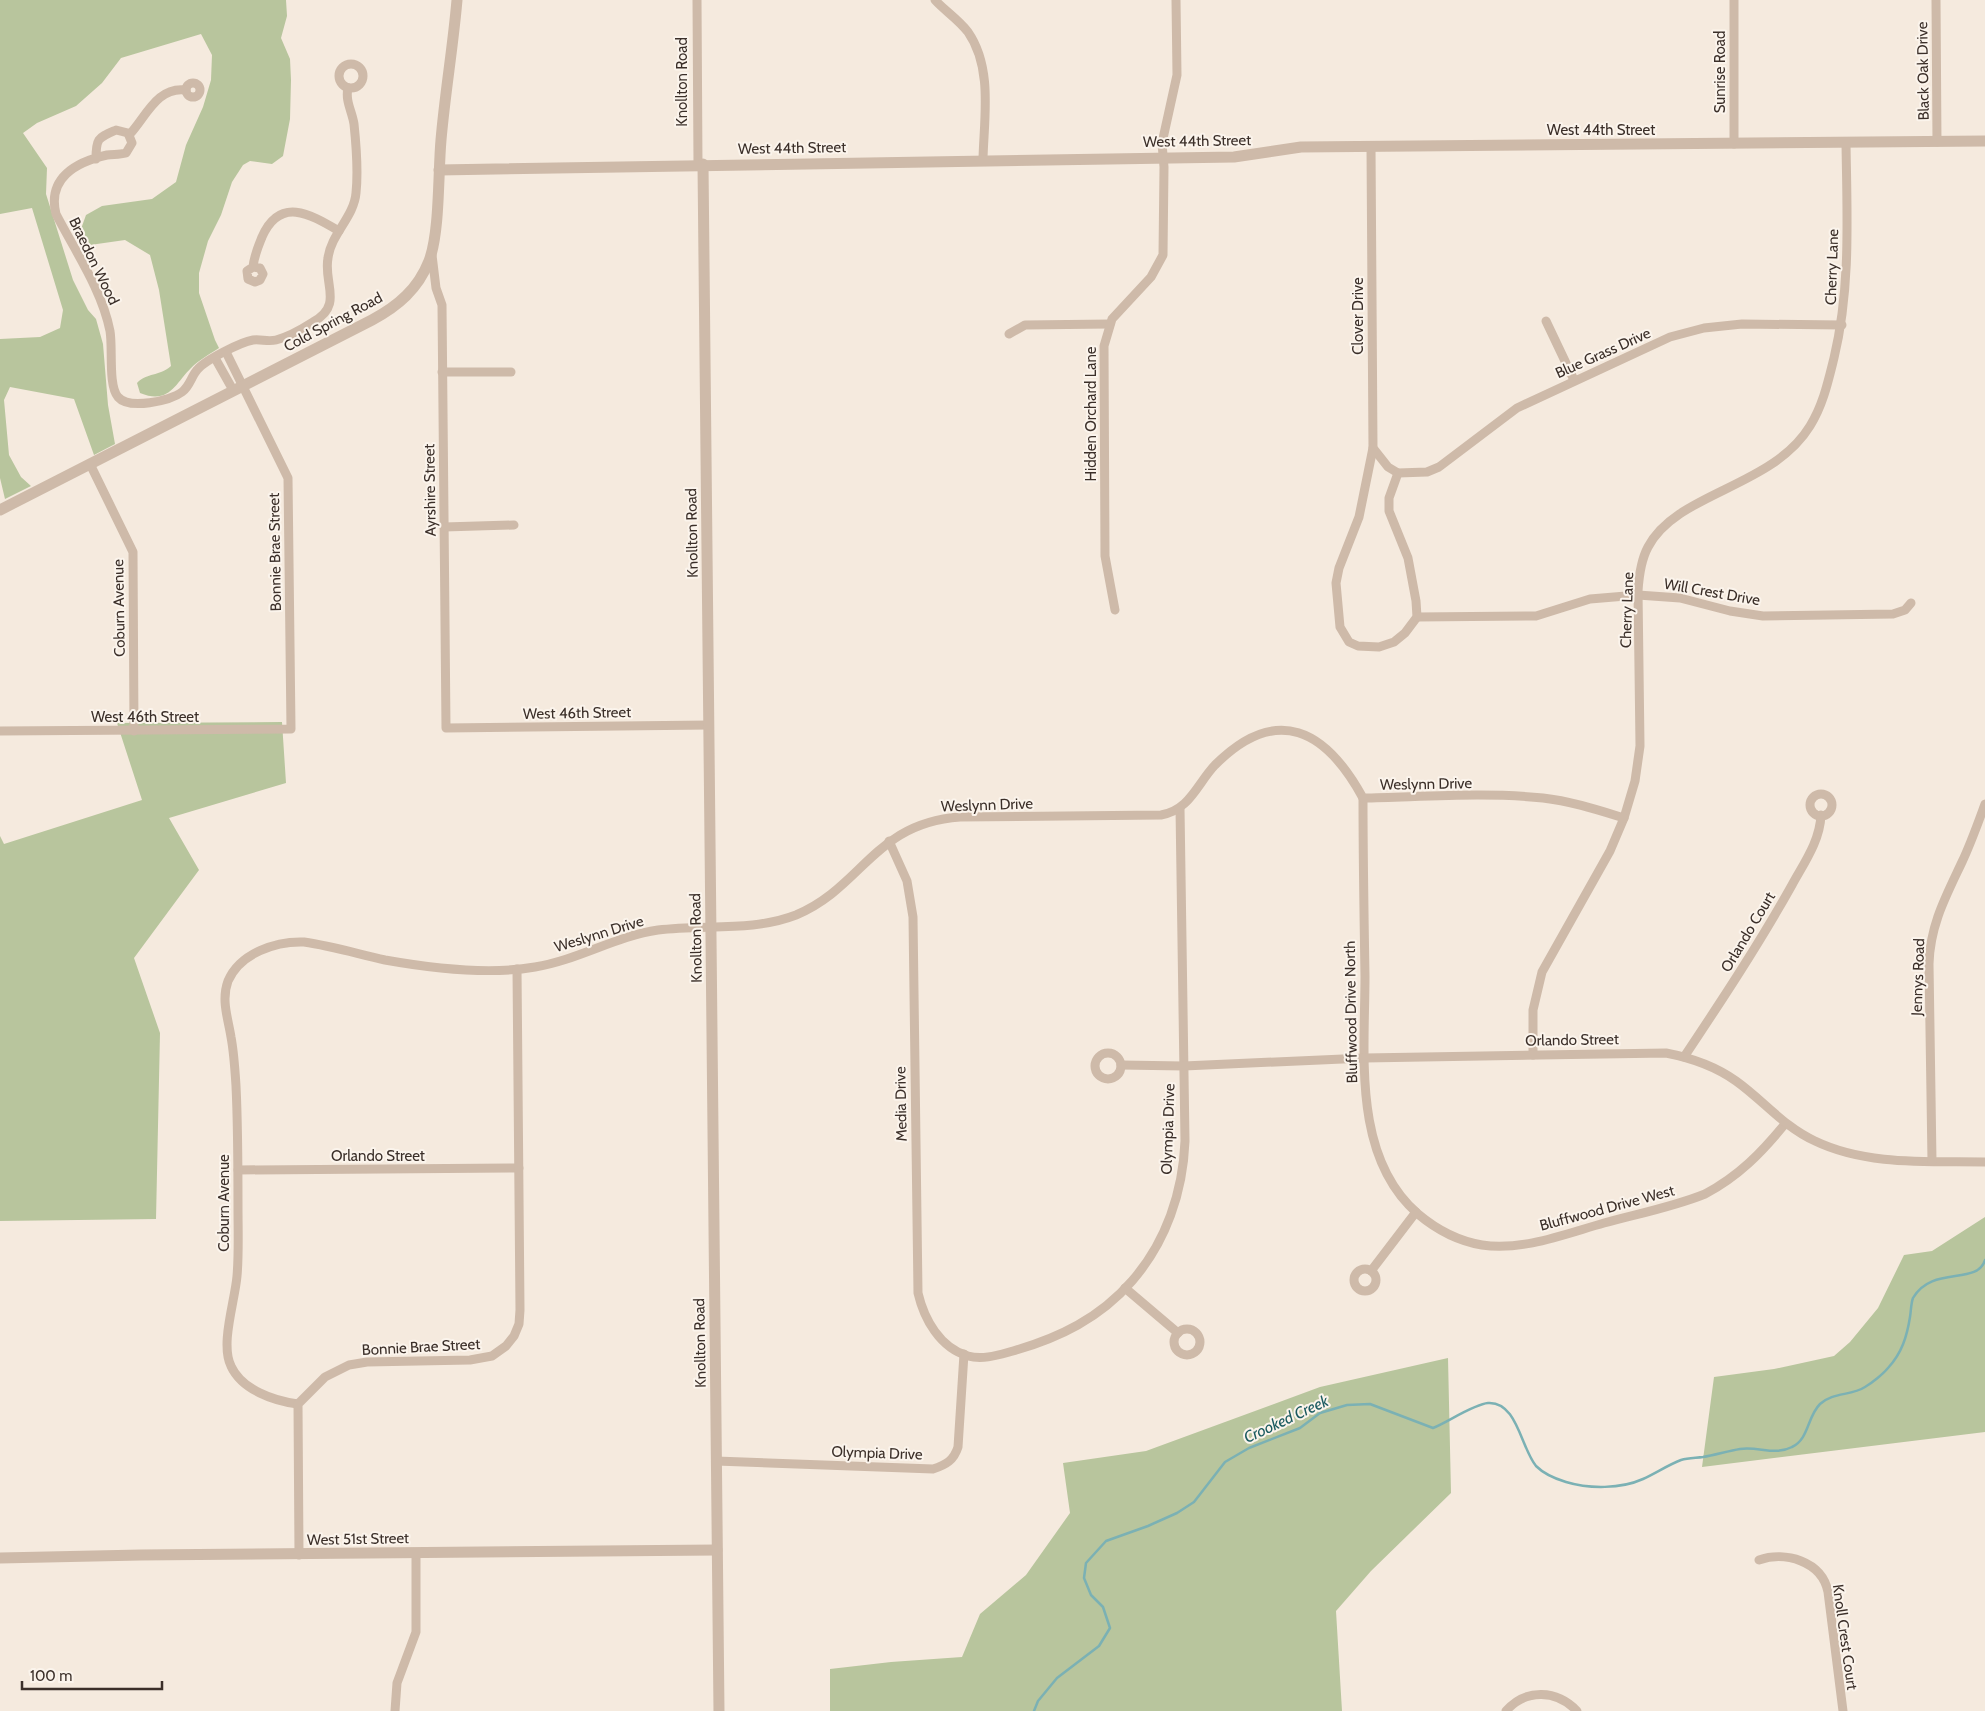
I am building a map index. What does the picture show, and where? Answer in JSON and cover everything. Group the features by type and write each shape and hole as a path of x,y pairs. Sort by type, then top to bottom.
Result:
{"street":[{"name":"Cold Spring Road","path":"0,510 390,310 408,296 425,270 432,252 457,0"},
{"name":"Knollton Road","path":"697,0 709,725 719,1711"},
{"path":"935,0 965,29 980,57 984,86 983,159"},
{"name":"Hidden Orchard Lane","path":"1115,610 1105,556 1105,338 1118,310 1151,277 1162,258 1164,243 1164,124 1177,75 1176,0"},
{"name":"Sunrise Road","path":"1734,0 1734,144"},
{"name":"Black Oak Drive","path":"1936,0 1937,142"},
{"name":"Braedon Wood","path":"96,159 70,169 56,187 54,200 56,214 101,303 107,320 112,345 112,385 118,398 127,403 137,405 174,396 187,387 200,366 226,352 249,341 281,339 315,322 324,314 331,296 328,256 339,231 353,208 357,185 354,126 346,98 348,88"},
{"path":"129,135 161,95 174,90 186,90"},
{"path":"116,130 124,130 129,135 132,143 126,153 96,159 96,144 99,138 116,130"},
{"name":"West 44th Street","path":"439,170 983,159 1250,156 1301,147 1985,141"},
{"name":"Cherry Lane","path":"1533,1055 1533,1010 1542,972 1600,871 1624,818 1635,780 1640,746 1638,595 1644,556 1652,540 1663,526 1678,515 1773,464 1804,434 1825,395 1842,325 1848,264 1846,143"},
{"name":"Clover Drive","path":"1371,146 1373,448 1359,517 1337,575 1336,589 1340,627 1347,639 1354,645 1379,647 1394,642 1405,633 1417,617"},
{"path":"253,267 256,251 267,224 272,218 280,214 304,214 339,231"},
{"name":"Ayrshire Street","path":"432,252 436,288 442,305 446,728"},
{"path":"1546,321 1574,380"},
{"path":"1009,334 1025,325 1110,324"},
{"name":"Blue Grass Drive","path":"1398,473 1420,474 1439,467 1509,413 1574,380 1670,337 1704,328 1742,324 1842,325"},
{"path":"226,352 238,388"},
{"path":"215,358 238,388"},
{"path":"442,372 511,372"},
{"name":"Bonnie Brae Street","path":"238,388 288,478 291,729"},
{"path":"1373,448 1388,467 1398,473 1389,498 1389,511 1408,558 1417,617"},
{"name":"Coburn Avenue","path":"90,464 133,552 134,731"},
{"path":"444,527 514,525"},
{"name":"Will Crest Drive","path":"1417,617 1536,616 1590,599 1638,595 1680,598 1730,611 1763,616 1893,614 1905,610 1911,603"},
{"name":"West 46th Street","path":"446,728 709,725"},
{"name":"West 46th Street","path":"0,732 291,729"},
{"name":"Weslynn Drive","path":"240,964 265,948 300,942 405,963 453,968 517,969 564,960 642,934 711,926 756,925 777,921 802,912 827,897 889,841 913,827 952,817 1161,815 1180,808 1190,799 1200,783 1221,759 1258,735 1284,729 1310,736 1345,770 1363,798 1468,796 1542,798 1580,805 1624,818"},
{"name":"Bluffwood Drive North","path":"1363,798 1365,1058 1368,1110 1376,1146 1392,1184 1416,1212"},
{"name":"Jennys Road","path":"1932,1161 1930,946 1938,913 1968,850 1985,804"},
{"name":"Olympia Drive","path":"716,1461 933,1469 943,1466 951,1460 958,1447 964,1354 977,1357 991,1357 1056,1337 1098,1312 1125,1288 1157,1244 1172,1213 1178,1192 1184,1150 1180,808"},
{"name":"Orlando Court","path":"1684,1057 1778,910 1814,843 1820,828 1821,815"},
{"name":"Media Drive","path":"889,841 907,881 913,917 917,1284 922,1306 931,1325 950,1346 964,1354"},
{"name":"Coburn Avenue","path":"240,964 229,979 224,1001 235,1073 238,1170 238,1262 227,1344 228,1359 235,1374 257,1391 272,1399 298,1404"},
{"name":"Bonnie Brae Street","path":"298,1404 325,1377 349,1365 367,1362 479,1360 492,1356 506,1346 517,1328 520,1315 517,969"},
{"name":"Orlando Street","path":"1120,1066 1184,1066 1365,1058 1655,1052 1701,1062 1736,1081 1786,1124 1816,1142 1850,1153 1880,1158 1985,1162"},
{"name":"Bluffwood Drive West","path":"1416,1212 1444,1232 1469,1242 1511,1246 1540,1241 1705,1194 1731,1179 1752,1163 1786,1124"},
{"name":"Orlando Street","path":"238,1170 518,1168"},
{"path":"1371,1272 1416,1212"},
{"path":"1125,1288 1178,1333"},
{"path":"298,1404 299,1554"},
{"name":"West 51st Street","path":"0,1558 717,1550"},
{"path":"395,1711 397,1683 416,1632 416,1554"},
{"name":"Knoll Crest Court","path":"1759,1560 1775,1556 1792,1557 1808,1564 1824,1580 1828,1592 1843,1711"},
{"path":"1506,1711 1523,1698 1539,1694 1560,1698 1577,1711"}],"green space":[{"path":"0,0 286,0 287,16 281,38 290,59 291,80 290,119 283,156 272,164 250,161 243,165 232,182 221,215 208,241 199,273 199,293 219,348 194,365 165,395 150,396 140,393 137,383 145,377 162,372 171,366 159,290 150,255 125,240 90,245 81,229 86,215 102,206 152,199 176,182 186,145 203,107 211,80 212,55 201,34 121,58 102,83 76,106 37,123 23,133 47,168 46,194 73,280 88,310 96,319 103,344 108,405 115,444 94,455 74,399 10,387 4,400 9,455 21,477 31,486 5,499 0,478 0,339 40,337 60,328 63,310 32,208 0,214"},
{"path":"282,722 286,783 169,818 199,870 134,958 160,1033 156,1219 0,1221 0,836 4,844 142,800 117,723"},
{"path":"1985,1217 1985,1432 1702,1467 1714,1377 1774,1369 1834,1356 1850,1342 1878,1308 1904,1255 1932,1251"},
{"path":"1448,1358 1451,1493 1371,1571 1336,1611 1342,1711 830,1711 830,1669 962,1657 980,1614 1026,1575 1070,1513 1063,1463 1146,1451 1320,1387"}],"waterway":[{"name":"Crooked Creek","path":"1034,1711 1038,1701 1057,1678 1099,1646 1110,1628 1103,1607 1091,1595 1084,1578 1086,1563 1106,1541 1177,1513 1194,1502 1225,1462 1249,1448 1300,1428 1320,1413 1347,1405 1370,1404 1433,1428 1476,1406 1488,1403 1498,1404 1506,1409 1512,1417 1531,1458 1539,1469 1562,1481 1595,1487 1625,1485 1648,1477 1684,1459 1747,1448 1773,1451 1786,1450 1802,1439 1820,1404 1836,1396 1860,1390 1880,1376 1893,1362 1905,1338 1913,1298 1921,1288 1942,1278 1973,1272 1980,1268 1985,1260"}]}
